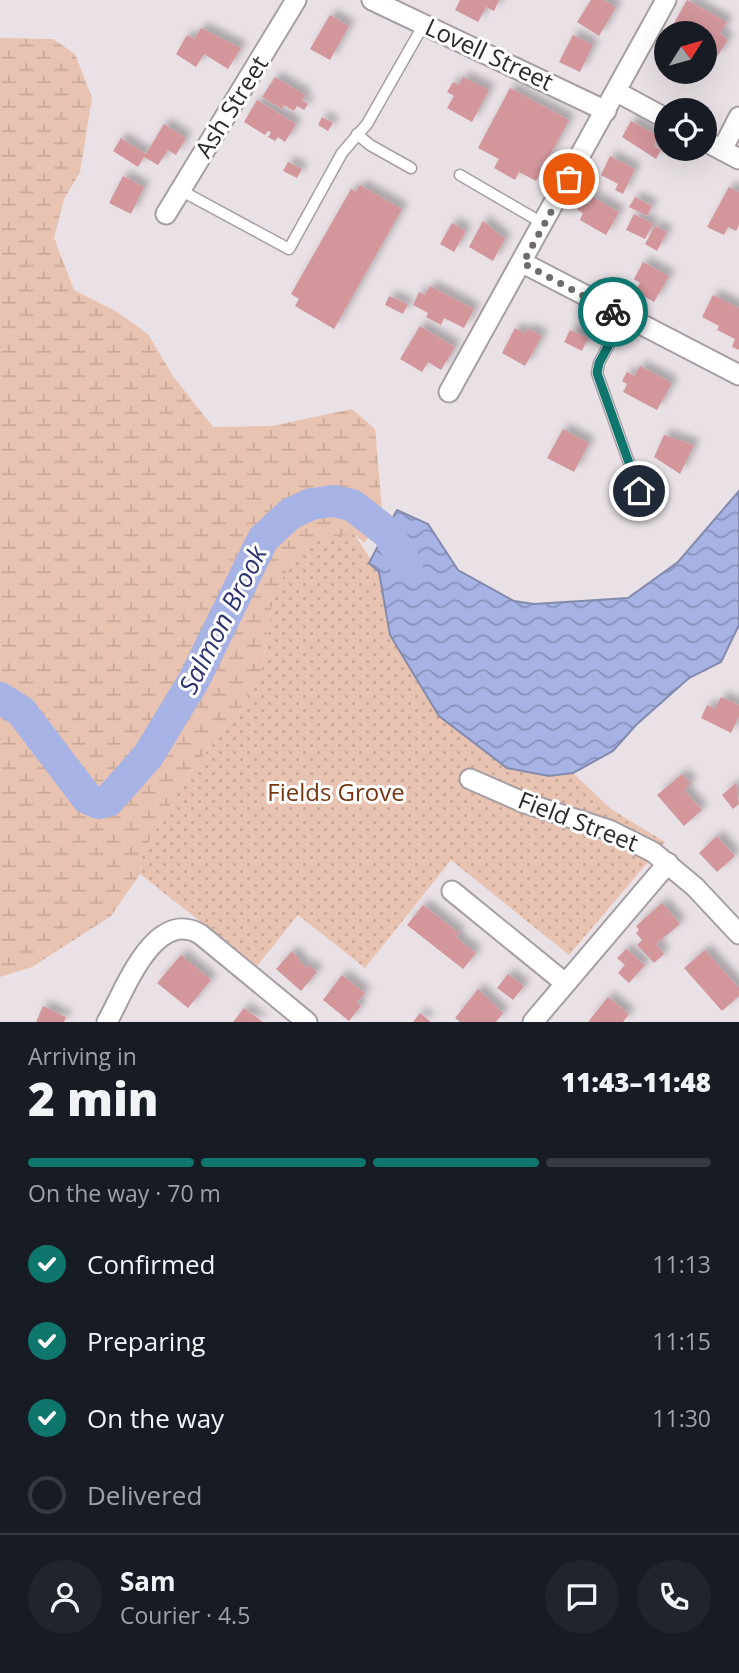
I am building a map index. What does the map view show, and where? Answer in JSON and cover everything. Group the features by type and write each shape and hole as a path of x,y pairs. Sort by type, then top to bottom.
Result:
{"street":[{"name":"Ash Street","path":"166,214 296,0"},
{"name":"Lovell Street","path":"372,0 606,110"},
{"path":"449,393 666,0"},
{"path":"617,92 654,112"},
{"path":"722,150 739,117"},
{"path":"523,263 739,376"},
{"name":"Field Street","path":"470,779 525,803 609,830 668,863 739,934"},
{"path":"533,1022 668,863"},
{"path":"453,891 565,983"},
{"path":"107,1022 158,937 175,929 185,928 201,934 307,1022"}],"lane":[{"path":"180,190 289,249 342,153 367,124 424,24"},
{"path":"357,134 411,168"},
{"path":"460,175 544,224"},
{"path":"624,317 599,363 597,373 639,491"}],"green space":[{"path":"0,38 53,39 75,54 92,98 80,172 64,199 54,238 74,290 117,312 148,334 173,376 213,427 272,426 352,409 375,429 383,520 364,543 354,534 273,599 262,668 243,706 188,775 142,854 140,874 111,916 32,967 0,977"},
{"name":"Fields Grove","path":"354,534 379,572 390,635 439,716 507,768 549,776 573,773 611,809 665,842 569,955 451,860 365,968 298,915 257,966 140,874 142,854 188,775 243,706 262,668 273,599 293,557 321,538"}],"water":[{"path":"739,491 739,625 721,662 689,678 636,725 613,751 573,773 549,776 507,768 439,716 390,635 379,572 369,563 397,510 428,524 458,570 514,601 534,604 628,598 678,562"}],"building":[{"path":"460,0 499,0 494,11 486,7 478,22 455,10"},
{"path":"591,0 604,0 616,7 599,36 577,22"},
{"path":"687,0 727,22 720,34 728,39 718,55 718,21 675,21"},
{"path":"330,15 349,26 330,60 310,49"},
{"path":"201,28 241,48 228,69 204,54 196,67 176,54 187,35 194,39"},
{"path":"573,35 593,45 580,72 559,62"},
{"path":"275,77 305,95 302,100 308,104 304,110 297,106 294,111 284,105 282,109 262,97"},
{"path":"463,77 489,90 472,122 447,108 454,96 447,92 453,82 459,85"},
{"path":"510,88 569,120 536,181 519,172 515,180 494,168 499,159 478,148"},
{"path":"257,100 296,124 285,142 278,137 275,141 268,137 271,132 268,131 265,135 244,122"},
{"path":"322,117 333,123 328,131 318,125"},
{"path":"631,121 654,133 654,158 622,137"},
{"path":"164,124 186,138 176,155 168,150 158,165 144,157 138,167 113,151 121,138 146,154"},
{"path":"610,156 635,169 623,194 615,190 618,184 601,175"},
{"path":"288,162 302,169 297,178 283,171"},
{"path":"123,176 144,187 131,214 109,203"},
{"path":"360,185 402,209 334,329 295,306 299,299 291,294 351,189 356,192"},
{"path":"729,187 739,192 739,225 736,231 728,227 724,235 707,227"},
{"path":"593,197 619,212 606,235 580,220 583,213 577,210 583,201 589,204"},
{"path":"635,197 652,206 647,216 629,207"},
{"path":"634,214 653,224 645,239 626,230"},
{"path":"483,221 505,239 493,261 469,247"},
{"path":"452,223 466,231 454,252 440,244"},
{"path":"655,226 667,232 657,251 645,244"},
{"path":"643,262 669,276 654,302 635,291 640,283 634,279"},
{"path":"430,286 474,309 464,328 444,318 441,325 426,317 428,313 413,305 419,292 425,295"},
{"path":"713,295 739,308 739,350 732,347 735,339 717,330 719,326 702,317"},
{"path":"389,296 408,304 403,314 385,305"},
{"path":"420,326 455,347 441,370 428,362 422,372 400,359"},
{"path":"515,328 525,333 528,329 542,336 525,366 502,353"},
{"path":"570,330 588,338 582,351 564,342"},
{"path":"640,366 672,383 657,410 623,392 627,384 622,381 627,372 634,376"},
{"path":"563,429 589,443 574,472 547,458"},
{"path":"664,435 694,445 680,474 654,457"},
{"path":"721,697 739,705 739,716 731,733 701,718 707,705 715,709"},
{"path":"682,774 691,784 684,790 702,810 684,826 657,795"},
{"path":"736,783 739,804 733,809 722,795"},
{"path":"717,836 735,856 717,872 699,853"},
{"path":"662,903 680,924 656,944 664,954 654,963 637,945 642,940 636,933 639,930 636,926"},
{"path":"423,905 459,933 456,937 476,953 463,969 407,925"},
{"path":"626,949 645,965 629,983 618,973 625,965 617,958"},
{"path":"705,950 739,988 739,996 722,1011 684,968"},
{"path":"292,951 306,968 309,965 317,972 301,991 276,969"},
{"path":"181,955 211,980 188,1008 157,983"},
{"path":"508,974 524,986 513,1000 497,988"},
{"path":"342,975 365,993 357,1003 361,1006 349,1021 323,1000"},
{"path":"478,989 503,1013 496,1022 460,1022 455,1018"},
{"path":"608,997 629,1014 623,1022 588,1022"},
{"path":"43,1006 66,1017 64,1022 36,1022"},
{"path":"244,1008 263,1022 233,1022"},
{"path":"420,1013 431,1022 413,1022"}],"waterway":[{"name":"Salmon Brook","path":"0,698 21,711 87,798 98,803 108,801 148,756 194,680 263,539 290,514 311,504 333,501 352,505 388,533 407,566"}],"way so far":[{"path":"569,179 523,263 613,312"}],"route":[{"path":"613,312 624,317 597,366 597,373 639,491"}]}
